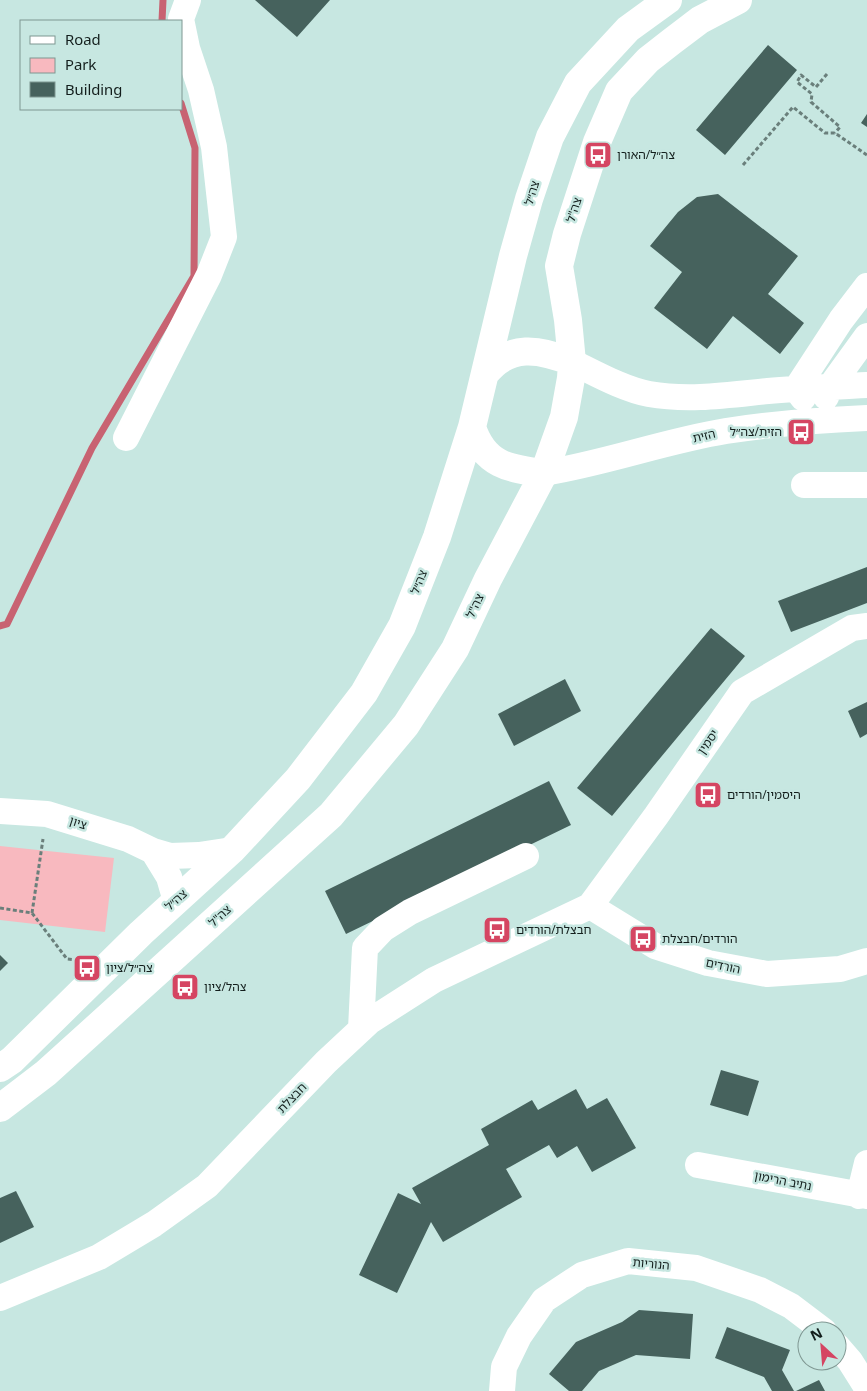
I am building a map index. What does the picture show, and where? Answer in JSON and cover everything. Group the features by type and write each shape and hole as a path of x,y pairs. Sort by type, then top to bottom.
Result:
{"main road":[{"name":"צה״ל","path":"0,1068 12,1060 110,963 232,850 298,779 364,693 397,635 437,537 472,427 513,256 550,137 578,83 628,29 668,0"},
{"name":"צה\"ל","path":"0,1108 46,1073 331,816 406,725 455,649 488,579 544,473 564,417 572,362 568,320 559,266 567,234 597,142 619,91 648,60 678,36 700,20 738,0"},
{"path":"485,374 496,362 515,353 542,352 572,362"},
{"path":"472,427 482,448 497,462 508,468 544,473"}],"street":[{"path":"126,438 209,275 224,237 214,147 201,90 187,48 182,19 188,0"},
{"path":"796,388 841,320 867,286"},
{"path":"818,422 830,387 867,336"},
{"path":"572,362 608,380 647,394 672,397 700,398 796,388 867,385"},
{"path":"796,388 818,422"},
{"name":"הזית","path":"544,473 574,468 636,451 726,431 867,418"},
{"path":"804,485 867,485"},
{"name":"יסמין","path":"590,906 656,816 742,692 852,628 867,626"},
{"name":"ציון","path":"0,811 47,814 128,839 153,851 170,856 183,857 232,850"},
{"path":"153,851 169,877 176,901"},
{"path":"362,1029 365,948 383,930 410,912 526,856"},
{"name":"הורדים","path":"590,906 655,946 708,963 767,974 840,968 867,961"},
{"name":"חבצלת","path":"0,1298 99,1257 154,1224 207,1186 326,1062 370,1021 434,980 590,906"},
{"name":"נתיב הרימון","path":"698,1164 863,1196"},
{"path":"863,1196 867,1164"},
{"name":"הנוריות","path":"502,1391 504,1367 519,1336 544,1300 582,1275 628,1261 696,1268 760,1290 790,1306 810,1321"},
{"path":"847,1358 867,1388"}],"path":[{"path":"827,74 816,87 801,75 797,82 812,94 811,102 840,127 835,133"},
{"path":"743,165 793,107 825,133 835,133 867,155"},
{"path":"32,913 47,814"},
{"path":"0,908 32,913 67,959 110,963"}],"green space":[{"path":"0,846 114,858 105,932 0,920"}],"building":[{"path":"255,0 330,0 297,37"},
{"path":"768,45 797,70 725,155 696,130"},
{"path":"867,114 867,127 861,123"},
{"path":"718,194 798,256 768,294 804,323 780,354 733,316 707,349 654,308 682,272 650,246 678,212 697,197"},
{"path":"867,567 867,603 791,632 778,601"},
{"path":"711,628 745,656 612,816 577,788"},
{"path":"565,679 581,711 514,746 498,714"},
{"path":"867,702 867,734 860,738 848,711"},
{"path":"549,781 571,825 346,934 325,891"},
{"path":"0,955 8,963 0,971"},
{"path":"721,1070 759,1081 748,1116 710,1105"},
{"path":"576,1089 587,1109 607,1098 636,1148 592,1172 577,1146 557,1158 549,1145 506,1169 522,1197 443,1242 431,1222 397,1293 359,1275 398,1193 421,1204 412,1188 489,1145 481,1129 532,1100 538,1110"},
{"path":"16,1191 34,1227 0,1243 0,1198"},
{"path":"639,1310 693,1314 690,1359 636,1355 599,1371 582,1391 569,1391 549,1374 576,1342 622,1322"},
{"path":"727,1327 790,1350 782,1370 794,1391 772,1391 764,1377 715,1358"},
{"path":"819,1380 825,1391 796,1391"}],"waterway":[{"path":"162,20 163,0"},
{"path":"0,626 7,624 92,448 194,276 195,148 182,106"}],"place":[{"name":"צה״ל/האורן","path":"598,155"},
{"name":"הזית/צה״ל","path":"801,432"},
{"name":"היסמין/הורדים","path":"708,795"},
{"name":"חבצלת/הורדים","path":"497,930"},
{"name":"הורדים/חבצלת","path":"643,939"},
{"name":"צה״ל/ציון","path":"87,968"},
{"name":"צהל/ציון","path":"185,987"}]}
